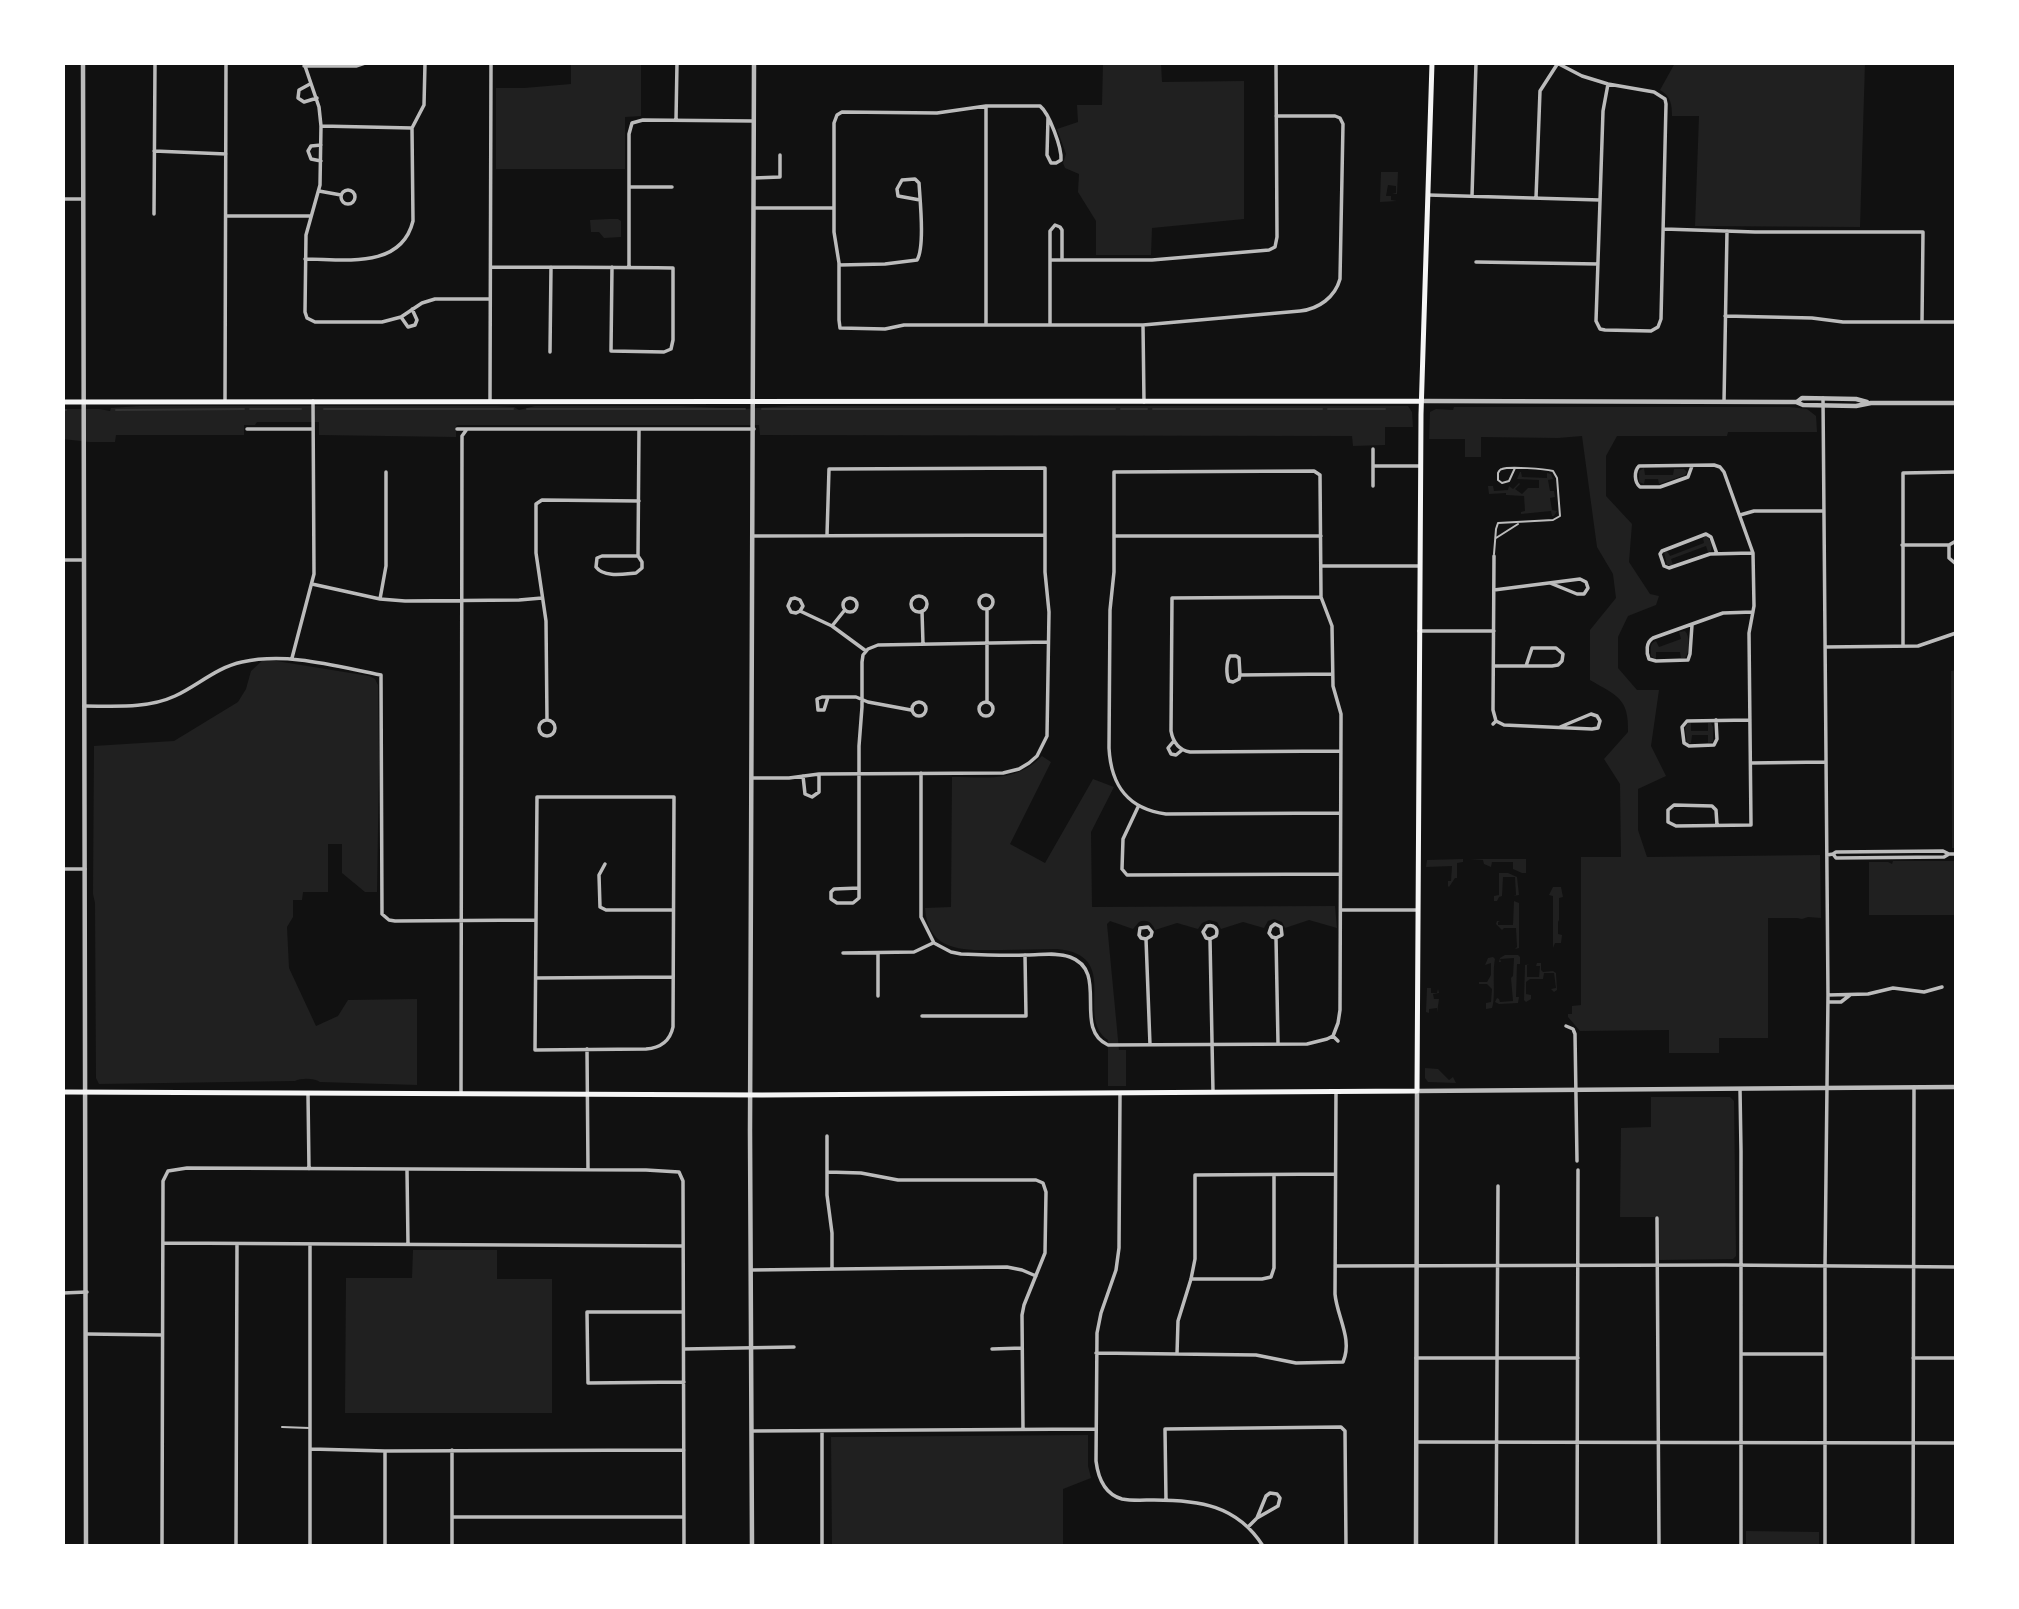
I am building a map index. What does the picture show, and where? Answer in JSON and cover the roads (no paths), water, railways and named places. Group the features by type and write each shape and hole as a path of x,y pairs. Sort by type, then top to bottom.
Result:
{"main road":[{"path":"63,1092 751,1095 1417,1091 1420,466 1432,63"},
{"path":"63,402 1422,401"}],"street":[{"path":"83,63 86,1546"},
{"path":"154,214 155,63"},
{"path":"225,401 226,63"},
{"path":"365,63 356,66 304,65 317,98 321,126 319,191 306,235 305,319 315,322 382,322 401,317 422,303 435,299 490,299"},
{"path":"305,259 371,259 389,252 409,236 413,221 412,128 424,105 425,63"},
{"path":"489,401 491,63"},
{"path":"676,120 677,63"},
{"path":"752,1546 754,63"},
{"path":"1050,260 1152,260 1273,249 1277,241 1276,63"},
{"path":"1472,196 1476,63"},
{"path":"1536,198 1539,91 1558,63 1582,76 1608,84 1654,92 1665,99 1664,229 1661,319 1658,327 1651,331 1605,330 1598,327 1596,321 1603,111 1608,84"},
{"path":"310,84 299,90 298,98 304,102 317,98"},
{"path":"1048,118 1047,155 1051,163 1056,163 1061,160 1062,155 1048,118 1044,109 1040,106 986,106 937,113 842,112 837,115 834,128 834,232 839,265 840,328 885,329 904,325 1143,325 1307,310 1318,306 1333,293 1341,268 1343,127 1341,118 1332,116 1276,116"},
{"path":"986,106 986,325"},
{"path":"629,267 629,134 632,123 676,120 755,121"},
{"path":"321,126 412,128"},
{"path":"321,145 311,146 308,151 311,159 321,161"},
{"path":"154,150 226,154"},
{"path":"754,178 780,177 780,155"},
{"path":"839,265 917,260 920,252 920,200 919,185 917,180 902,180 898,187 898,196 920,200"},
{"path":"629,187 672,187"},
{"path":"345,190 350,190 354,192 355,199 347,204 341,200 341,195 345,190"},
{"path":"319,191 341,195"},
{"path":"1428,195 1600,200"},
{"path":"63,199 83,199"},
{"path":"754,208 834,208"},
{"path":"226,216 310,216"},
{"path":"1050,324 1051,231 1055,225 1062,230 1062,260"},
{"path":"1664,229 1923,232 1922,322"},
{"path":"1724,402 1727,231"},
{"path":"1476,262 1598,264"},
{"path":"491,267 551,267 612,267 629,267 673,268 671,349 611,351 612,267"},
{"path":"550,352 551,267"},
{"path":"401,317 406,326 415,326 417,320 412,309"},
{"path":"1725,316 1812,318 1843,322 1956,322"},
{"path":"1143,325 1144,402"},
{"path":"1796,402 1802,398 1823,398 1856,399 1871,403"},
{"path":"1823,398 1828,995 1825,1546"},
{"path":"292,658 312,584 315,553 313,401"},
{"path":"1422,401 1796,402 1803,405 1856,406 1871,403 1956,402"},
{"path":"247,429 313,429"},
{"path":"457,429 754,429"},
{"path":"461,1094 460,601 462,436 467,429"},
{"path":"638,556 602,555 596,561 596,568 602,573 636,573 642,565 638,556 639,429"},
{"path":"1373,449 1373,486"},
{"path":"1692,466 1688,477 1663,486 1642,487 1636,483 1636,470 1639,466 1716,465 1722,469 1753,553 1753,612 1749,633 1751,825 1717,825 1673,825 1668,822 1668,810 1672,805 1712,806 1717,810 1717,825"},
{"path":"1374,466 1420,466"},
{"path":"753,779 819,774 1003,773 1024,766 1037,756 1047,736 1049,612 1045,572 1045,468 829,469 827,535"},
{"path":"380,598 386,566 386,472"},
{"path":"1333,1036 1340,1010 1341,714 1333,686 1332,626 1321,597 1319,473 1114,472 1110,761 1115,780 1139,807 1152,812 1340,813"},
{"path":"1903,646 1903,473 1956,472"},
{"path":"547,720 546,621 535,542 536,500 639,501"},
{"path":"1740,515 1752,511 1824,510"},
{"path":"1717,554 1711,537 1706,534 1660,554 1664,566 1669,568 1707,554 1717,554 1753,553"},
{"path":"753,536 1045,535"},
{"path":"1114,536 1321,536"},
{"path":"1902,545 1949,545 1956,541"},
{"path":"1949,545 1949,558 1956,564"},
{"path":"1494,556 1494,723 1504,725 1596,729 1600,725 1600,719 1591,714 1560,727"},
{"path":"63,560 83,560"},
{"path":"1321,566 1420,566"},
{"path":"1494,590 1549,583 1582,579 1588,583 1588,589 1584,594 1578,594 1549,583"},
{"path":"312,584 380,598 460,601 542,597"},
{"path":"986,595 993,603 987,610 979,603 981,597 986,595"},
{"path":"922,611 913,608 913,600 916,597 926,601 926,608 922,611 923,644"},
{"path":"1321,597 1172,598 1170,728 1174,741 1182,750 1341,751"},
{"path":"847,598 854,599 857,605 855,610 845,610 843,601 847,598"},
{"path":"800,611 803,606 800,600 791,599 788,603 790,610 800,611 832,626 866,651"},
{"path":"832,626 845,610"},
{"path":"987,610 987,702"},
{"path":"1692,625 1688,660 1649,659 1648,648 1651,640 1723,612 1753,612"},
{"path":"1419,631 1494,631"},
{"path":"1825,647 1925,644 1956,633"},
{"path":"859,888 834,889 831,899 834,902 855,903 859,898 862,662 866,651 875,645 1048,642"},
{"path":"1494,666 1526,666 1557,665 1562,661 1563,654 1556,648 1532,648 1526,666"},
{"path":"1230,656 1239,658 1240,674 1236,682 1228,679 1227,661 1230,656"},
{"path":"84,706 129,706 161,702 239,663 270,657 292,658 381,674 382,914 395,921 536,920"},
{"path":"1240,674 1332,674"},
{"path":"828,697 856,697 911,710 915,716 920,717 926,708 924,704 917,702 911,710"},
{"path":"987,702 992,705 993,710 984,715 979,711 979,706 987,702"},
{"path":"547,720 554,728 551,735 546,736 541,734 539,729 542,722 547,720"},
{"path":"1717,720 1717,739 1714,745 1689,746 1684,743 1682,727 1685,721 1717,720 1750,720"},
{"path":"1174,741 1169,747 1169,753 1176,755 1182,750"},
{"path":"1750,763 1825,762"},
{"path":"921,773 921,916 934,943 961,954 1067,955 1079,961 1090,982 1091,1018 1098,1039 1111,1045 1311,1043 1333,1036"},
{"path":"803,776 805,794 814,797 818,792 819,774"},
{"path":"537,797 674,797 673,910 673,1027 667,1040 651,1049 535,1049 537,797"},
{"path":"1139,807 1123,836 1123,875 1340,874"},
{"path":"1827,855 1836,852 1917,851 1956,854"},
{"path":"605,864 599,875 600,907 606,910 673,910"},
{"path":"63,869 85,869"},
{"path":"1341,910 1418,910"},
{"path":"1276,938 1278,1044"},
{"path":"1146,939 1150,1045"},
{"path":"1210,939 1213,1093"},
{"path":"843,953 914,951 934,943"},
{"path":"878,953 878,996"},
{"path":"922,1016 1026,1016 1026,955"},
{"path":"536,978 673,977"},
{"path":"1828,995 1868,995 1892,988 1924,992 1941,987"},
{"path":"1828,1002 1841,1002 1850,995"},
{"path":"1566,1026 1573,1029 1575,1034 1577,1161"},
{"path":"1333,1036 1338,1041"},
{"path":"587,1049 588,1170"},
{"path":"1913,1546 1914,1087"},
{"path":"1416,1546 1417,1091 1956,1087"},
{"path":"1740,1089 1741,1546"},
{"path":"1096,1353 1256,1355 1300,1363 1343,1362 1346,1335 1336,1301 1335,1266 1336,1091"},
{"path":"308,1094 309,1169"},
{"path":"1120,1094 1119,1248 1114,1279 1101,1313 1096,1353 1097,1468 1100,1480 1109,1492 1123,1499 1205,1503 1233,1516 1248,1527 1263,1546"},
{"path":"827,1136 832,1269"},
{"path":"162,1546 163,1181 168,1171 187,1168 679,1172 683,1181 684,1546"},
{"path":"407,1170 408,1244"},
{"path":"1577,1546 1578,1170"},
{"path":"828,1172 861,1172 898,1180 1036,1180 1043,1183 1046,1192 1046,1248 1023,1310 1023,1429"},
{"path":"1177,1354 1178,1321 1191,1279 1196,1250 1195,1175 1335,1174"},
{"path":"1191,1279 1271,1277 1274,1268 1274,1175"},
{"path":"1496,1546 1498,1186"},
{"path":"1657,1218 1658,1546"},
{"path":"163,1243 683,1246"},
{"path":"236,1546 237,1243"},
{"path":"310,1243 310,1546"},
{"path":"1335,1266 1956,1267"},
{"path":"751,1270 1007,1267 1036,1276"},
{"path":"63,1293 87,1293"},
{"path":"683,1312 587,1312 588,1383 684,1382"},
{"path":"87,1334 162,1335"},
{"path":"683,1349 794,1347"},
{"path":"992,1349 1022,1348"},
{"path":"1741,1354 1825,1354"},
{"path":"1416,1358 1578,1358"},
{"path":"1913,1358 1956,1358"},
{"path":"1166,1500 1165,1429 1341,1427 1345,1431 1346,1546"},
{"path":"751,1431 1096,1429"},
{"path":"822,1430 822,1546"},
{"path":"1416,1442 1956,1443"},
{"path":"310,1449 684,1450"},
{"path":"452,1450 452,1546"},
{"path":"385,1451 385,1546"},
{"path":"1248,1527 1257,1518 1278,1506 1278,1494 1268,1494 1257,1518"},
{"path":"452,1517 684,1517"}],"lane":[{"path":"1494,556 1498,523 1557,519 1560,513 1557,478 1553,471 1515,468 1500,469 1497,472 1498,480 1502,483 1509,481 1515,468"},
{"path":"1496,538 1519,523"},
{"path":"282,1427 310,1428"}],"waterway":[{"path":"116,410 244,409"},
{"path":"250,409 301,409"},
{"path":"324,409 513,409"},
{"path":"527,409 745,409"},
{"path":"762,409 1115,409"},
{"path":"1121,409 1147,409"},
{"path":"1153,409 1322,409"},
{"path":"1328,409 1385,409"}]}
